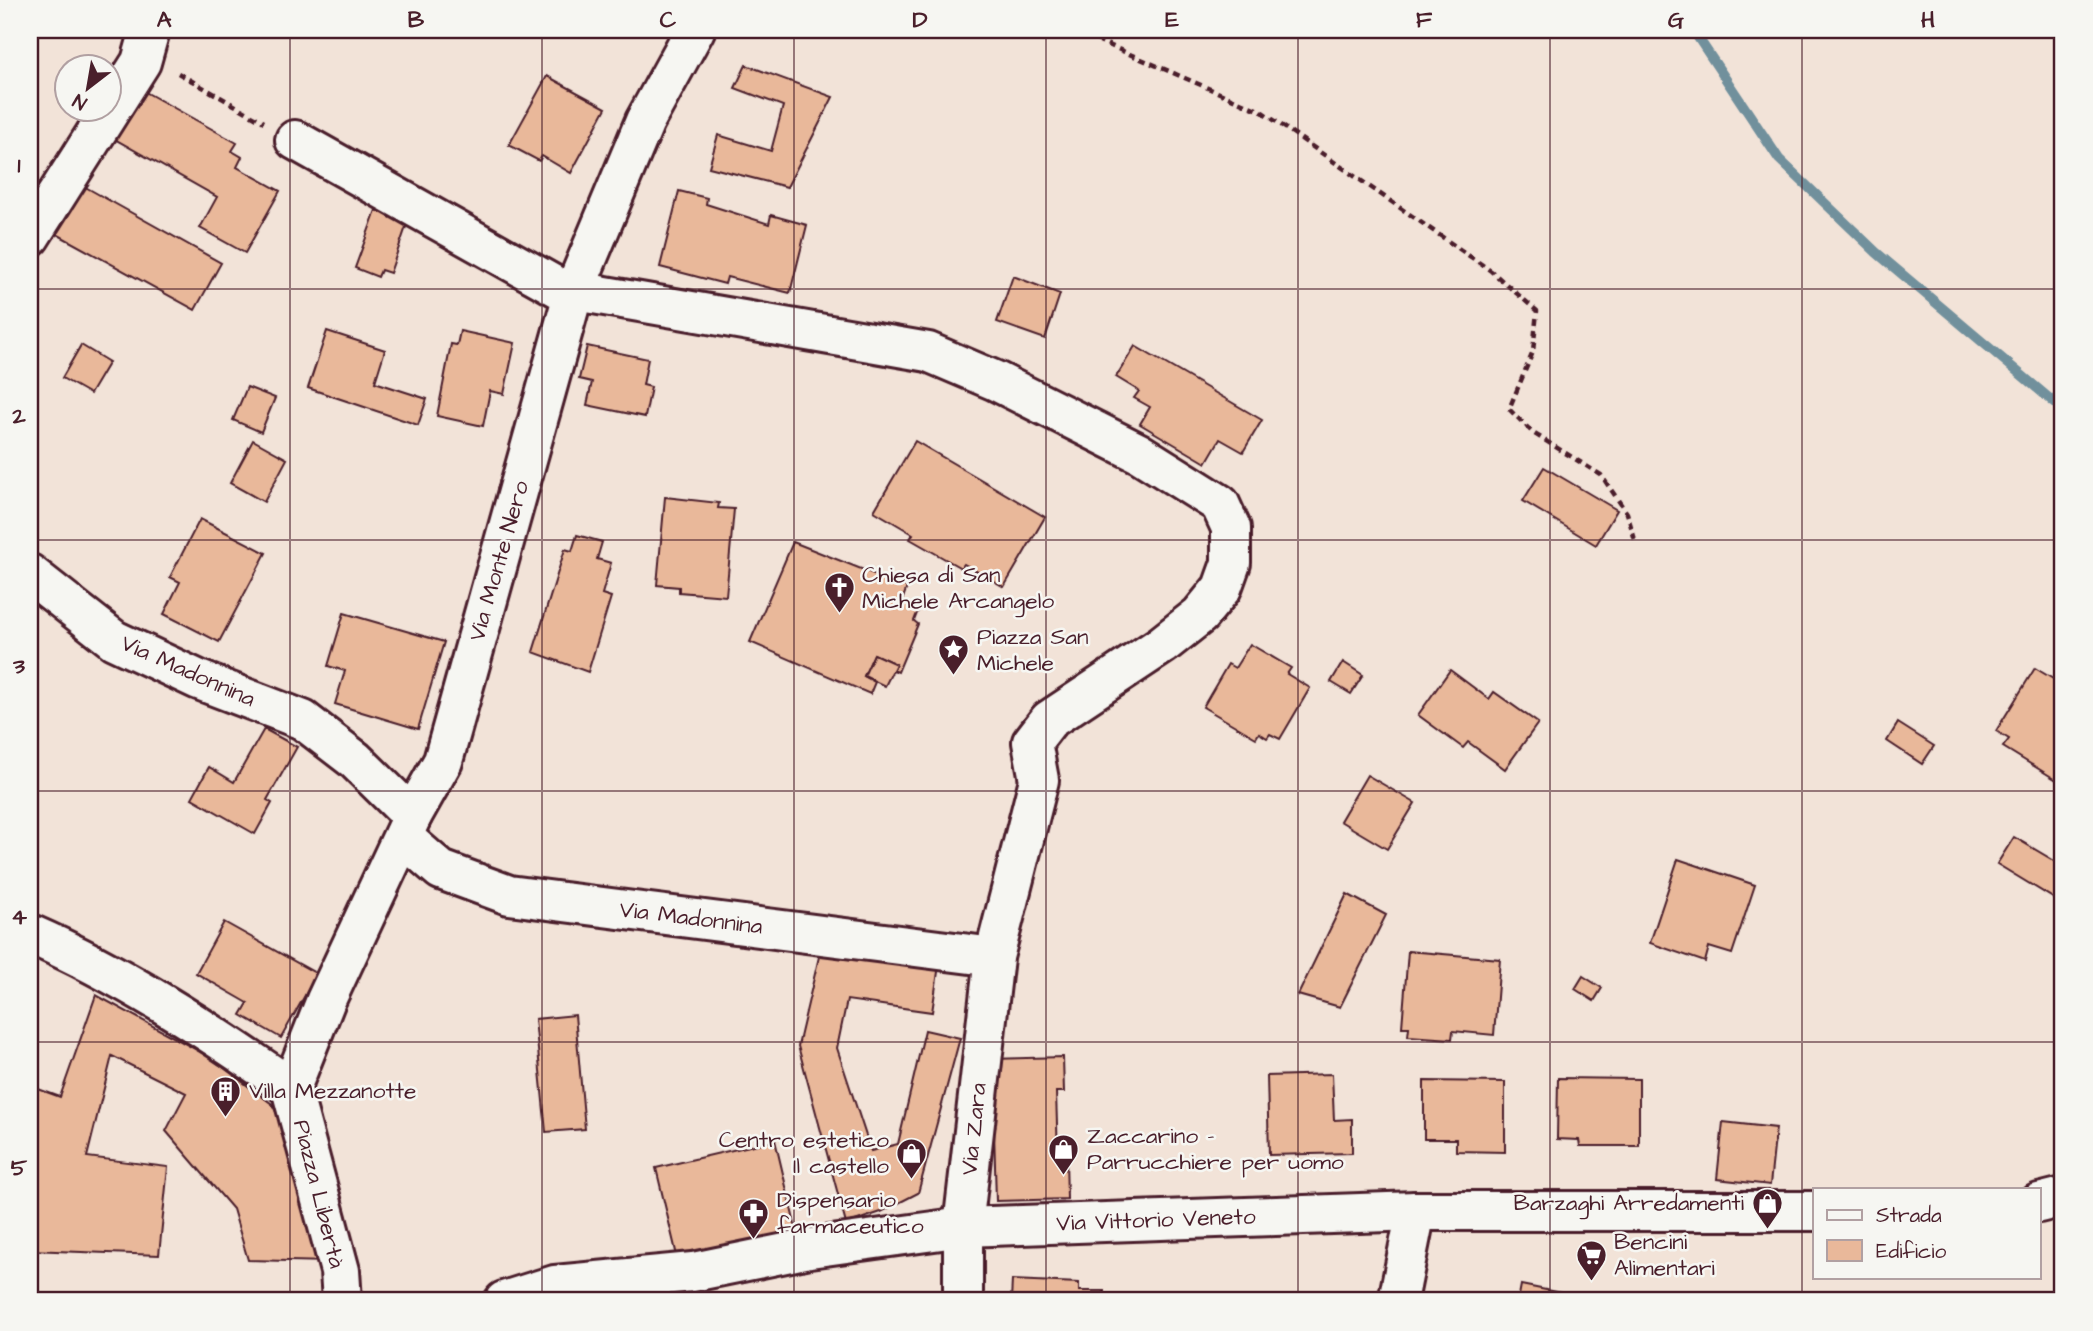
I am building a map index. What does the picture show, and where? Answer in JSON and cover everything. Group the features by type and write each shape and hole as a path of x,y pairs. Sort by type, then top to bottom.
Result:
{"street":[{"name":"Via Monte Nero","path":"291,1088 326,1000 407,826 443,761 574,291 645,121 695,30"},
{"path":"30,237 147,41"},
{"name":"Via Zara","path":"295,140 559,288 928,352 996,381 1139,453 1220,504 1231,528 1231,564 1222,587 1200,615 1162,645 1049,720 1032,742 1040,780 994,957 963,1227 963,1301"},
{"name":"Via Madonnina","path":"30,574 114,640 200,680 303,720 355,760 441,870 509,895 994,957"},
{"path":"30,934 63,949 177,1013 291,1088"},
{"name":"Piazza Libertà","path":"291,1088 340,1270 342,1301"},
{"path":"2040,1203 2063,1198"},
{"path":"1398,1301 1416,1211"},
{"name":"Via Vittorio Veneto","path":"504,1301 555,1285 695,1287 810,1248 963,1227 1416,1211 1813,1211"},
{"path":"2040,1213 2063,1213"}],"path":[{"path":"1074,30 1261,111 1491,271 1537,312 1533,352 1509,409 1533,433 1601,475 1627,513 1636,543"},
{"path":"147,41 295,140"}],"building":[{"path":"746,65 833,97 787,187 709,167 718,135 771,151 783,106 735,88"},
{"path":"547,76 606,108 571,173 542,156 539,161 509,145"},
{"path":"140,89 237,143 232,151 242,157 237,167 280,191 245,253 200,228 217,197 113,138"},
{"path":"80,184 221,263 195,310 53,232"},
{"path":"679,191 707,198 706,204 769,224 771,215 807,225 790,293 727,277 725,284 660,267"},
{"path":"376,210 408,221 390,273 381,270 378,277 355,268"},
{"path":"1013,276 1060,294 1045,339 997,322"},
{"path":"327,331 385,350 375,382 427,399 418,425 308,388"},
{"path":"460,331 515,343 504,394 490,391 483,426 437,416 451,344 457,345"},
{"path":"81,345 109,362 90,394 62,378"},
{"path":"587,346 648,359 643,385 651,387 645,417 587,405 592,382 579,379"},
{"path":"1135,346 1262,420 1243,452 1220,439 1206,463 1140,424 1150,407 1134,398 1139,391 1116,377"},
{"path":"247,387 275,398 261,432 233,420"},
{"path":"253,440 287,459 264,502 230,483"},
{"path":"915,441 1045,517 1004,587 964,564 961,568 910,539 913,534 874,511"},
{"path":"1544,467 1617,510 1596,545 1523,501"},
{"path":"665,497 719,503 718,508 734,509 726,596 679,592 679,587 657,585"},
{"path":"200,519 266,553 219,642 164,614 180,582 170,577"},
{"path":"577,535 602,542 597,559 611,563 602,594 611,597 588,672 533,652 565,549 572,551"},
{"name":"Chiesa di San Michele Arcangelo","path":"793,542 907,587 902,601 919,608 914,621 918,624 898,672 893,670 896,664 874,654 864,676 875,682 870,694 750,642"},
{"path":"344,613 444,642 418,729 335,704 345,671 328,666"},
{"path":"1250,644 1291,668 1287,674 1310,688 1280,739 1270,734 1267,738 1259,733 1256,738 1203,707 1228,664 1235,668"},
{"path":"874,654 896,664 885,686 864,676"},
{"path":"1343,662 1363,675 1351,694 1331,682"},
{"path":"2035,668 2063,685 2063,784 2003,747 2009,739 1996,731"},
{"path":"1450,670 1489,699 1494,692 1538,723 1505,769 1468,742 1463,748 1418,715"},
{"path":"1898,723 1934,746 1922,764 1887,741"},
{"path":"264,729 297,747 267,800 272,803 255,834 192,798 209,767 234,782"},
{"path":"1367,775 1415,803 1387,849 1340,821"},
{"path":"2014,837 2063,866 2063,892 2058,901 1997,864"},
{"path":"1678,859 1755,885 1732,954 1709,947 1705,962 1650,943"},
{"path":"1347,894 1386,915 1340,1007 1298,995"},
{"path":"224,922 317,974 281,1038 241,1015 248,1003 196,973"},
{"path":"821,948 939,965 932,1012 847,1000 837,1048 871,1151 898,1144 925,1030 960,1038 918,1193 881,1212 846,1224 798,1046"},
{"path":"1408,951 1500,959 1494,1035 1453,1031 1452,1039 1408,1036 1409,1027 1402,1027"},
{"path":"1583,976 1602,988 1594,1001 1575,989"},
{"name":"Villa Mezzanotte","path":"96,995 208,1056 272,1104 299,1158 329,1262 248,1260 233,1209 166,1131 186,1093 112,1056 87,1157 168,1167 159,1255 30,1250 30,1086 60,1097"},
{"path":"575,1015 585,1129 546,1132 535,1019"},
{"path":"1063,1057 1064,1092 1056,1092 1058,1157 1066,1157 1067,1199 996,1201 992,1059"},
{"path":"1332,1074 1334,1120 1352,1119 1352,1153 1269,1155 1267,1076"},
{"path":"1558,1078 1639,1079 1639,1146 1580,1146 1579,1140 1557,1139"},
{"path":"1424,1081 1505,1082 1505,1152 1456,1151 1456,1139 1424,1139"},
{"path":"1723,1122 1776,1128 1770,1185 1717,1179"},
{"path":"775,1140 797,1233 678,1260 656,1168"},
{"path":"1012,1280 1079,1283 1079,1291 1104,1291 1104,1301 1011,1301"},
{"path":"1521,1285 1601,1301 1518,1301"}],"waterway":[{"path":"1693,30 1779,159 1877,253 2063,410"}],"place":[{"name":"Chiesa di San Michele Arcangelo","path":"839,615"},
{"name":"Piazza San Michele","path":"954,677"},
{"name":"Villa Mezzanotte","path":"226,1118"},
{"name":"Zaccarino - Parrucchiere per uomo","path":"1064,1176"},
{"name":"Centro estetico Il castello","path":"912,1180"},
{"name":"Barzaghi Arredamenti","path":"1767,1230"},
{"name":"Dispensario farmaceutico","path":"754,1240"},
{"name":"Bencini Alimentari","path":"1591,1282"}]}
